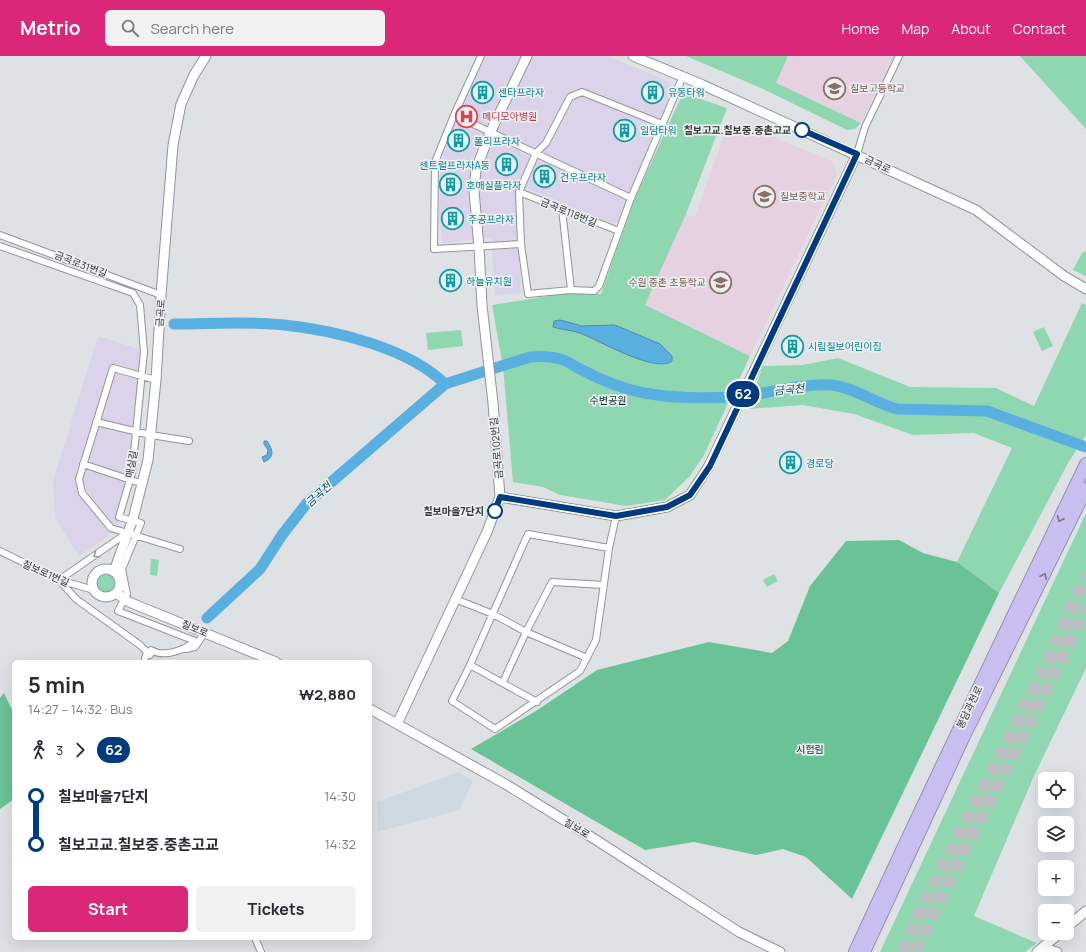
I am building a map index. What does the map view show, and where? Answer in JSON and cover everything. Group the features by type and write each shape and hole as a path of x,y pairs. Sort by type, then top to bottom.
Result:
{"highway":[{"name":"봉담과천로","path":"864,952 1081,486 1086,464"},
{"name":"봉담과천로","path":"855,952 955,735 1081,486"}],"main road":[{"name":"금곡로","path":"114,572 132,534 132,520 143,484 151,435 173,145 181,104 194,75 206,56"},
{"name":"금곡로102번길","path":"397,724 487,532 500,497 487,343 482,305 474,191 476,169 490,133 527,56"},
{"name":"금곡로","path":"633,56 683,76 857,154 976,210 1064,276 1086,289"},
{"path":"500,497 616,516 667,507 690,495 710,466 751,376 795,287 857,154"},
{"path":"103,570 114,572 120,583 116,593 110,597 102,597 94,590 92,579 96,573 103,570"},
{"name":"칠보로","path":"116,593 124,599 271,660"},
{"name":"칠보로","path":"372,710 513,789 593,838 739,932 780,952"},
{"path":"1074,921 1086,911"},
{"path":"1040,950 1052,940"},
{"path":"1040,950 1057,952"}],"street":[{"path":"481,56 454,115 435,162 434,249 521,244"},
{"path":"857,154 865,127 899,56"},
{"path":"662,124 582,92 570,97 546,143 536,153 519,192 521,244 528,294 571,290 594,291 599,286 631,198 683,76"},
{"path":"454,115 631,198"},
{"name":"금곡로118번길","path":"519,192 619,231"},
{"path":"562,209 571,290"},
{"name":"금곡로31번길","path":"0,235 161,295"},
{"name":"매실길","path":"0,246 134,293 140,305 144,352 142,376 132,473 119,517 132,520"},
{"path":"156,380 114,368 79,479 82,493 111,528 180,549"},
{"path":"96,422 136,432 189,441"},
{"path":"84,464 143,484"},
{"path":"609,548 528,534 470,665 452,701 495,729 537,702 580,671 596,640 609,548 616,516"},
{"path":"132,534 59,580 76,599 140,645 149,654 160,658 195,647 205,632"},
{"path":"132,534 122,569 127,594 118,610 195,641 188,647 167,653 157,654 151,650 147,660"},
{"name":"칠보로1번길","path":"0,551 59,580 94,590"},
{"path":"503,682 526,632 552,582 604,586"},
{"path":"455,599 492,614 526,632 587,658"},
{"path":"470,665 537,702"},
{"path":"256,940 261,952"},
{"path":"260,940 264,952"}],"shaded area":[{"path":"486,56 608,56 670,82 672,92 618,222 613,224 515,184 521,293 495,296 491,238 442,243 439,213 441,163 457,116"},
{"name":"칠보고등학교","path":"788,56 896,56 879,92 871,102 861,123 776,83"},
{"path":"744,124 833,162 837,174 750,356 645,305 686,214 695,217 725,132"},
{"path":"98,336 142,350 134,472 116,531 79,556 55,518 53,481"},
{"path":"459,772 473,781 459,810 378,832 377,802"}],"green space":[{"path":"686,56 788,56 776,83 861,123 855,129 847,130 761,88"},
{"path":"1020,56 1086,56 1086,129"},
{"name":"수변공원","path":"683,93 727,108 686,214 645,305 750,356 704,455 690,476 665,500 626,506 560,495 543,487 513,482 503,367 492,305 562,294 601,294 635,198"},
{"path":"1086,251 1086,276 1073,270 1082,253"},
{"path":"1082,303 1086,305 1086,435 1068,463 999,593 957,562 1012,448 974,433 913,435 854,414 803,405 747,409 763,366 803,365 838,358 910,387 996,388 1034,406"},
{"path":"1044,327 1053,346 1042,351 1033,332"},
{"path":"461,330 463,346 428,350 426,333"},
{"path":"1086,513 1086,668 1033,778 974,916 1037,943 1025,952 880,952"},
{"name":"시험림","path":"899,540 923,553 957,562 999,593 852,899 806,857 783,849 756,855 694,842 645,850 471,749 536,711 597,670 709,642 772,653 788,641 810,586 846,541"},
{"path":"151,559 159,560 157,576 150,575"},
{"path":"106,574 112,577 115,583 112,589 106,592 100,589 97,583 100,577"},
{"path":"774,574 778,581 767,587 763,580"},
{"path":"4,693 12,710 12,800 0,809 0,698"}],"water":[{"path":"560,320 582,326 614,325 620,327 660,344 672,356 672,361 664,364 641,360 580,333 553,327 554,321"},
{"path":"264,441 267,441 271,447 272,453 270,458 264,462 262,457 267,455 268,450 264,444"}],"waterway":[{"name":"금곡천","path":"174,324 270,324 304,327 325,331 370,343 412,360 430,371 445,384"},
{"name":"금곡천","path":"207,618 260,569 282,535 307,503 445,384 530,357 545,356 560,359 620,387 644,393 671,396 711,398 751,395 802,386 832,385 849,389 897,409 987,411 1086,447"}],"tunnel":[{"path":"903,952 917,918 1050,659 1086,575"},
{"path":"915,952 957,865 1045,694 1086,607"}],"bus line":[{"name":"62","path":"495,511 500,497 616,516 667,507 690,495 700,483 710,466 751,376 795,287 857,154 802,130"}],"place":[{"name":"칠보고등학교","path":"834,88"},
{"name":"센타프라자","path":"483,92"},
{"name":"유동타워","path":"652,92"},
{"name":"메디모아병원","path":"466,116"},
{"name":"일담타워","path":"624,130"},
{"name":"칠보고교.칠보중.중촌고교","path":"802,130"},
{"name":"폴리프라자","path":"459,141"},
{"name":"센트럴프라자A동","path":"506,165"},
{"name":"건우프라자","path":"544,177"},
{"name":"호매실플라자","path":"450,185"},
{"name":"칠보중학교","path":"764,196"},
{"name":"주공프라자","path":"453,219"},
{"name":"하늘유치원","path":"450,281"},
{"name":"수원 중촌 초등학교","path":"721,282"},
{"name":"시립칠보어린이집","path":"793,346"},
{"name":"경로당","path":"791,463"},
{"name":"칠보마을7단지","path":"495,511"}]}
